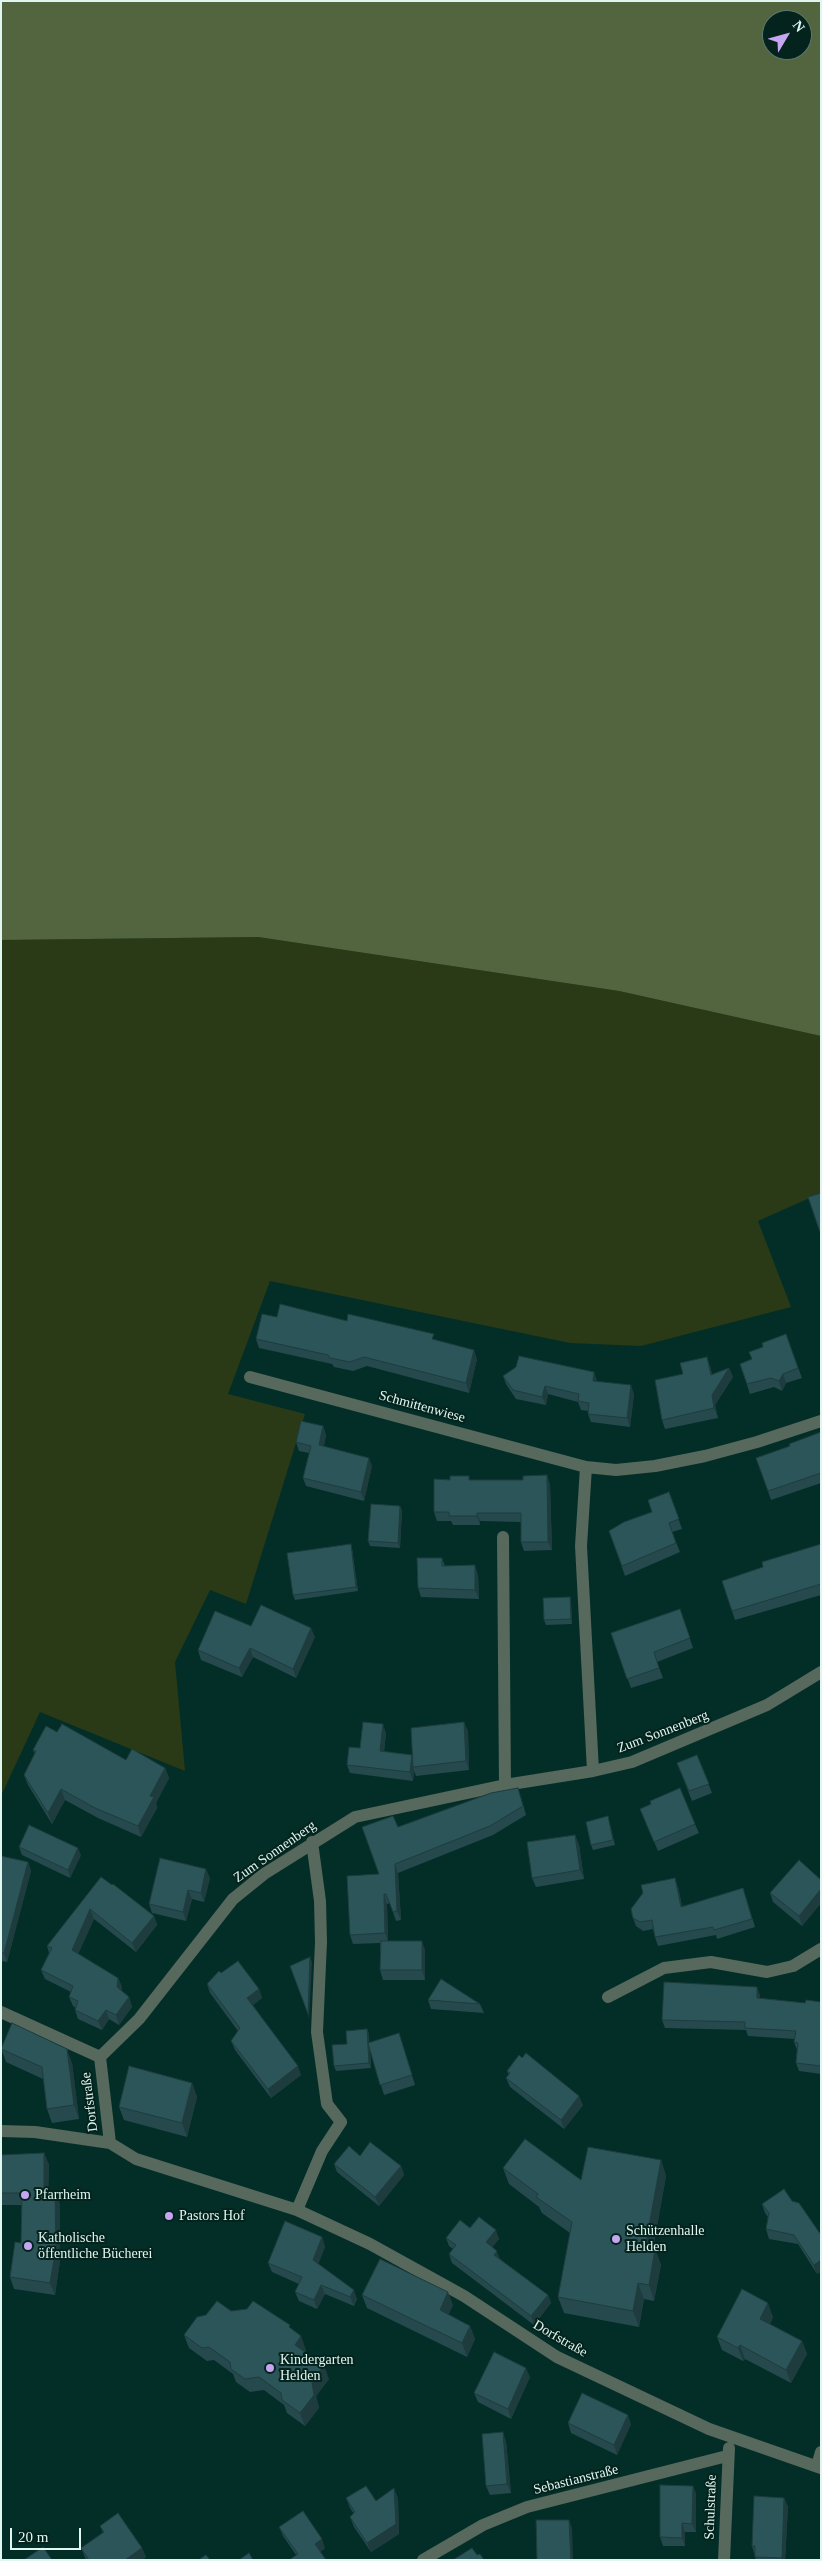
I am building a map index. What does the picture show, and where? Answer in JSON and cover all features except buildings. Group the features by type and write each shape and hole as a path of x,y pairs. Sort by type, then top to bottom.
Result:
{"street":[{"name":"Schmittenwiese","path":"250,1377 586,1466 616,1470 655,1466 757,1442 821,1420"},
{"path":"586,1466 581,1546 593,1771"},
{"path":"503,1536 505,1785"},
{"name":"Zum Sonnenberg","path":"100,2057 139,2018 233,1900 264,1874 312,1842 355,1817 505,1785 593,1771 632,1762 767,1705 821,1672"},
{"path":"297,2210 322,2150 341,2122 327,2104 317,2032 321,1980 320,1901 312,1842"},
{"path":"608,1997 664,1968 711,1962 767,1972 793,1966 821,1949"},
{"name":"Dorfstraße","path":"1,2012 100,2057 110,2143 136,2159 297,2210 370,2244 464,2296 557,2357 732,2438 819,2467"},
{"path":"1,2131 35,2132 110,2143"},
{"path":"727,2456 732,2438"},
{"path":"819,2467 821,2452"},
{"name":"Sebastianstraße","path":"423,2560 483,2524 527,2507 727,2456"},
{"name":"Schulstraße","path":"724,2560 727,2456"}],"green space":[{"path":"1,1 821,1 821,1036 619,991 258,937 1,940"},
{"path":"258,937 619,991 821,1036 821,1193 758,1221 791,1307 641,1346 570,1343 270,1281 228,1394 305,1414 246,1604 210,1590 175,1662 185,1771 40,1712 1,1796 1,940"}],"place":[{"name":"Pfarrheim","path":"25,2195"},
{"name":"Pastors Hof","path":"169,2216"},
{"name":"Schützenhalle Helden","path":"616,2239"},
{"name":"Katholische öffentliche Bücherei","path":"28,2246"},
{"name":"Kindergarten Helden","path":"270,2368"}]}
